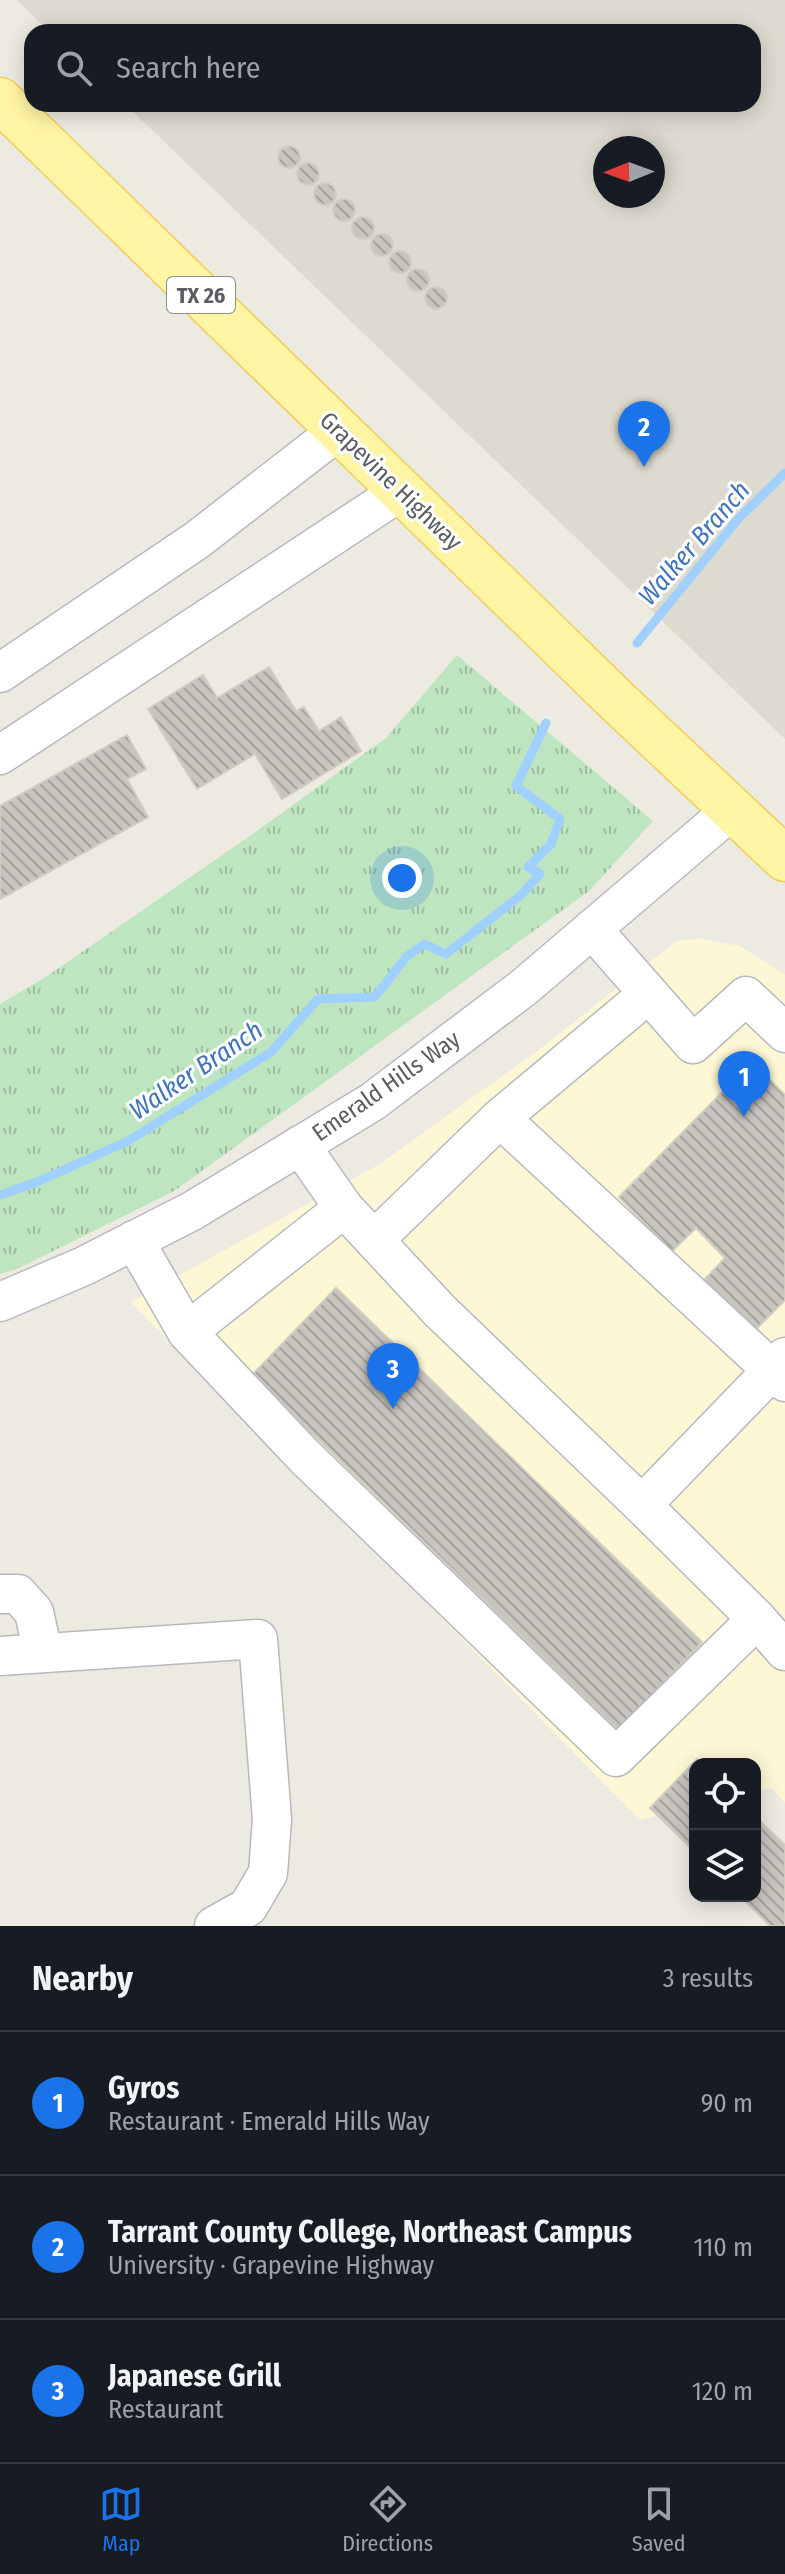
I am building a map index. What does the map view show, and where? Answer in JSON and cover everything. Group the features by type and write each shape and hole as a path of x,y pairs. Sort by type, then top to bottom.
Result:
{"main road":[{"name":"Grapevine Highway","path":"0,100 616,700 785,859"}],"street":[{"path":"0,673 197,540 339,430"},
{"path":"0,755 401,491"},
{"name":"Emerald Hills Way","path":"0,1302 84,1266 192,1211 372,1102 523,988 733,809"},
{"path":"592,929 693,1044 746,996 785,1033"},
{"path":"374,1240 500,1118 648,994"},
{"path":"500,1118 781,1369 642,1505"},
{"path":"300,1145 344,1208 440,1311 642,1505 785,1651"},
{"path":"187,1332 344,1208"},
{"path":"134,1240 187,1332 304,1456 616,1757 757,1619"},
{"path":"0,1594 18,1594 34,1612 43,1653"},
{"path":"0,1656 258,1639 272,1819 268,1873 248,1907 214,1926"}],"shaded area":[{"path":"17,0 785,0 785,739 133,112 761,112 761,24 42,24"},
{"path":"700,939 740,946 785,975 785,1803 772,1788 761,1791 761,1758 689,1758 689,1808 640,1820 131,1302 380,1164 540,1049 678,940"}],"green space":[{"path":"457,655 653,821 589,891 174,1191 17,1269 0,1274 0,1004 46,977 386,738"}],"building":[{"path":"289,146 297,149 300,157 297,165 289,168 281,165 278,157 281,149"},
{"path":"308,163 316,166 319,174 316,182 308,185 300,182 297,174 300,166"},
{"path":"325,183 333,186 336,194 333,202 325,205 317,202 314,194 317,186"},
{"path":"344,199 352,202 355,210 352,218 344,221 336,218 333,210 336,202"},
{"path":"363,217 371,220 374,228 371,236 363,239 355,236 352,228 355,220"},
{"path":"382,234 390,237 393,245 390,253 382,256 374,253 371,245 374,237"},
{"path":"400,251 408,254 411,262 408,270 400,273 392,270 389,262 392,254"},
{"path":"418,269 426,272 429,280 426,288 418,291 410,288 407,280 410,272"},
{"path":"436,287 444,290 447,298 444,306 436,309 428,306 425,298 428,290"},
{"path":"269,667 296,711 304,707 319,731 341,717 361,751 282,799 255,754 197,789 148,709 203,675 217,698"},
{"path":"127,735 146,769 127,779 148,817 0,899 0,806"},
{"path":"752,1062 785,1095 785,1300 754,1331 704,1280 725,1258 696,1228 672,1251 619,1197"},
{"path":"336,1288 702,1642 618,1730 252,1375"},
{"path":"689,1767 689,1846 650,1808"},
{"path":"761,1822 785,1845 785,1926 770,1926 746,1902 761,1902"}],"waterway":[{"name":"Walker Branch","path":"637,643 738,519 785,473"},
{"name":"Walker Branch","path":"0,1195 37,1182 128,1141 271,1052 318,999 375,997 407,956 425,944 446,954 521,895 540,874 528,867 551,844 560,819 516,786 546,723"}],"place":[{"name":"Tarrant County College, Northeast Campus","path":"644,467"},
{"name":"Gyros","path":"744,1117"},
{"name":"Japanese Grill","path":"393,1409"}]}
